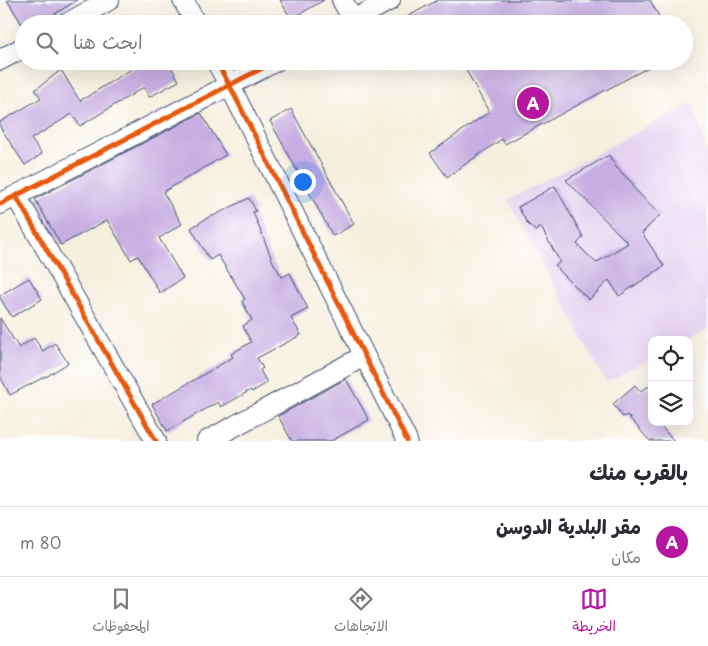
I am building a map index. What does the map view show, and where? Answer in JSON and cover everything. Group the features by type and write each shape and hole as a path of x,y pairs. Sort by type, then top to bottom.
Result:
{"street":[{"path":"82,15 108,0"},
{"path":"183,0 191,15"},
{"path":"342,0 347,15"},
{"path":"363,15 390,0"},
{"path":"0,60 15,52"},
{"path":"221,70 406,441"},
{"path":"156,441 8,200 259,70"},
{"path":"208,441 364,356"}],"shaded area":[{"path":"692,103 708,154 708,329 693,337 648,336 648,360 606,382 508,200"}],"building":[{"path":"7,0 77,0 53,15 16,15"},
{"path":"280,0 324,0 298,15 289,15"},
{"path":"438,0 650,0 658,15 410,15"},
{"path":"61,70 80,101 130,70 173,70 179,81 149,97 144,87 80,126 72,114 31,139 42,154 25,165 0,127 0,122 41,98 35,90"},
{"path":"466,70 643,70 505,144 502,139 447,177 430,153 489,112"},
{"path":"291,109 354,224 333,236 270,121"},
{"path":"201,113 226,155 163,192 182,224 159,238 183,278 160,293 138,256 131,260 107,220 61,245 35,199"},
{"path":"609,155 616,167 634,185 632,186 660,215 642,233 664,266 619,296 609,280 589,300 555,266 560,262 541,227 535,231 527,223 518,207 555,186 583,237 577,244 596,263 628,243 566,180"},
{"path":"249,198 256,211 253,212 273,262 282,277 290,273 308,309 291,318 301,335 257,358 263,368 260,370 267,383 221,407 218,402 167,431 152,404 233,357 231,354 251,342 243,326 252,320 242,301 245,299 218,255 210,260 191,228 212,215"},
{"path":"29,278 42,299 12,317 0,295"},
{"path":"0,318 19,348 34,338 43,351 55,343 68,363 46,377 10,395 0,376"},
{"path":"346,379 369,420 331,441 292,441 278,416"},
{"path":"635,385 640,391 648,387 648,426 661,426 674,441 650,441 627,415 623,417 613,404"}],"cycle path":[{"path":"221,70 407,441"},
{"path":"0,204 259,70"},
{"path":"16,196 156,441"}],"place":[{"name":"مقر البلدية الدوسن","path":"533,103"}]}
